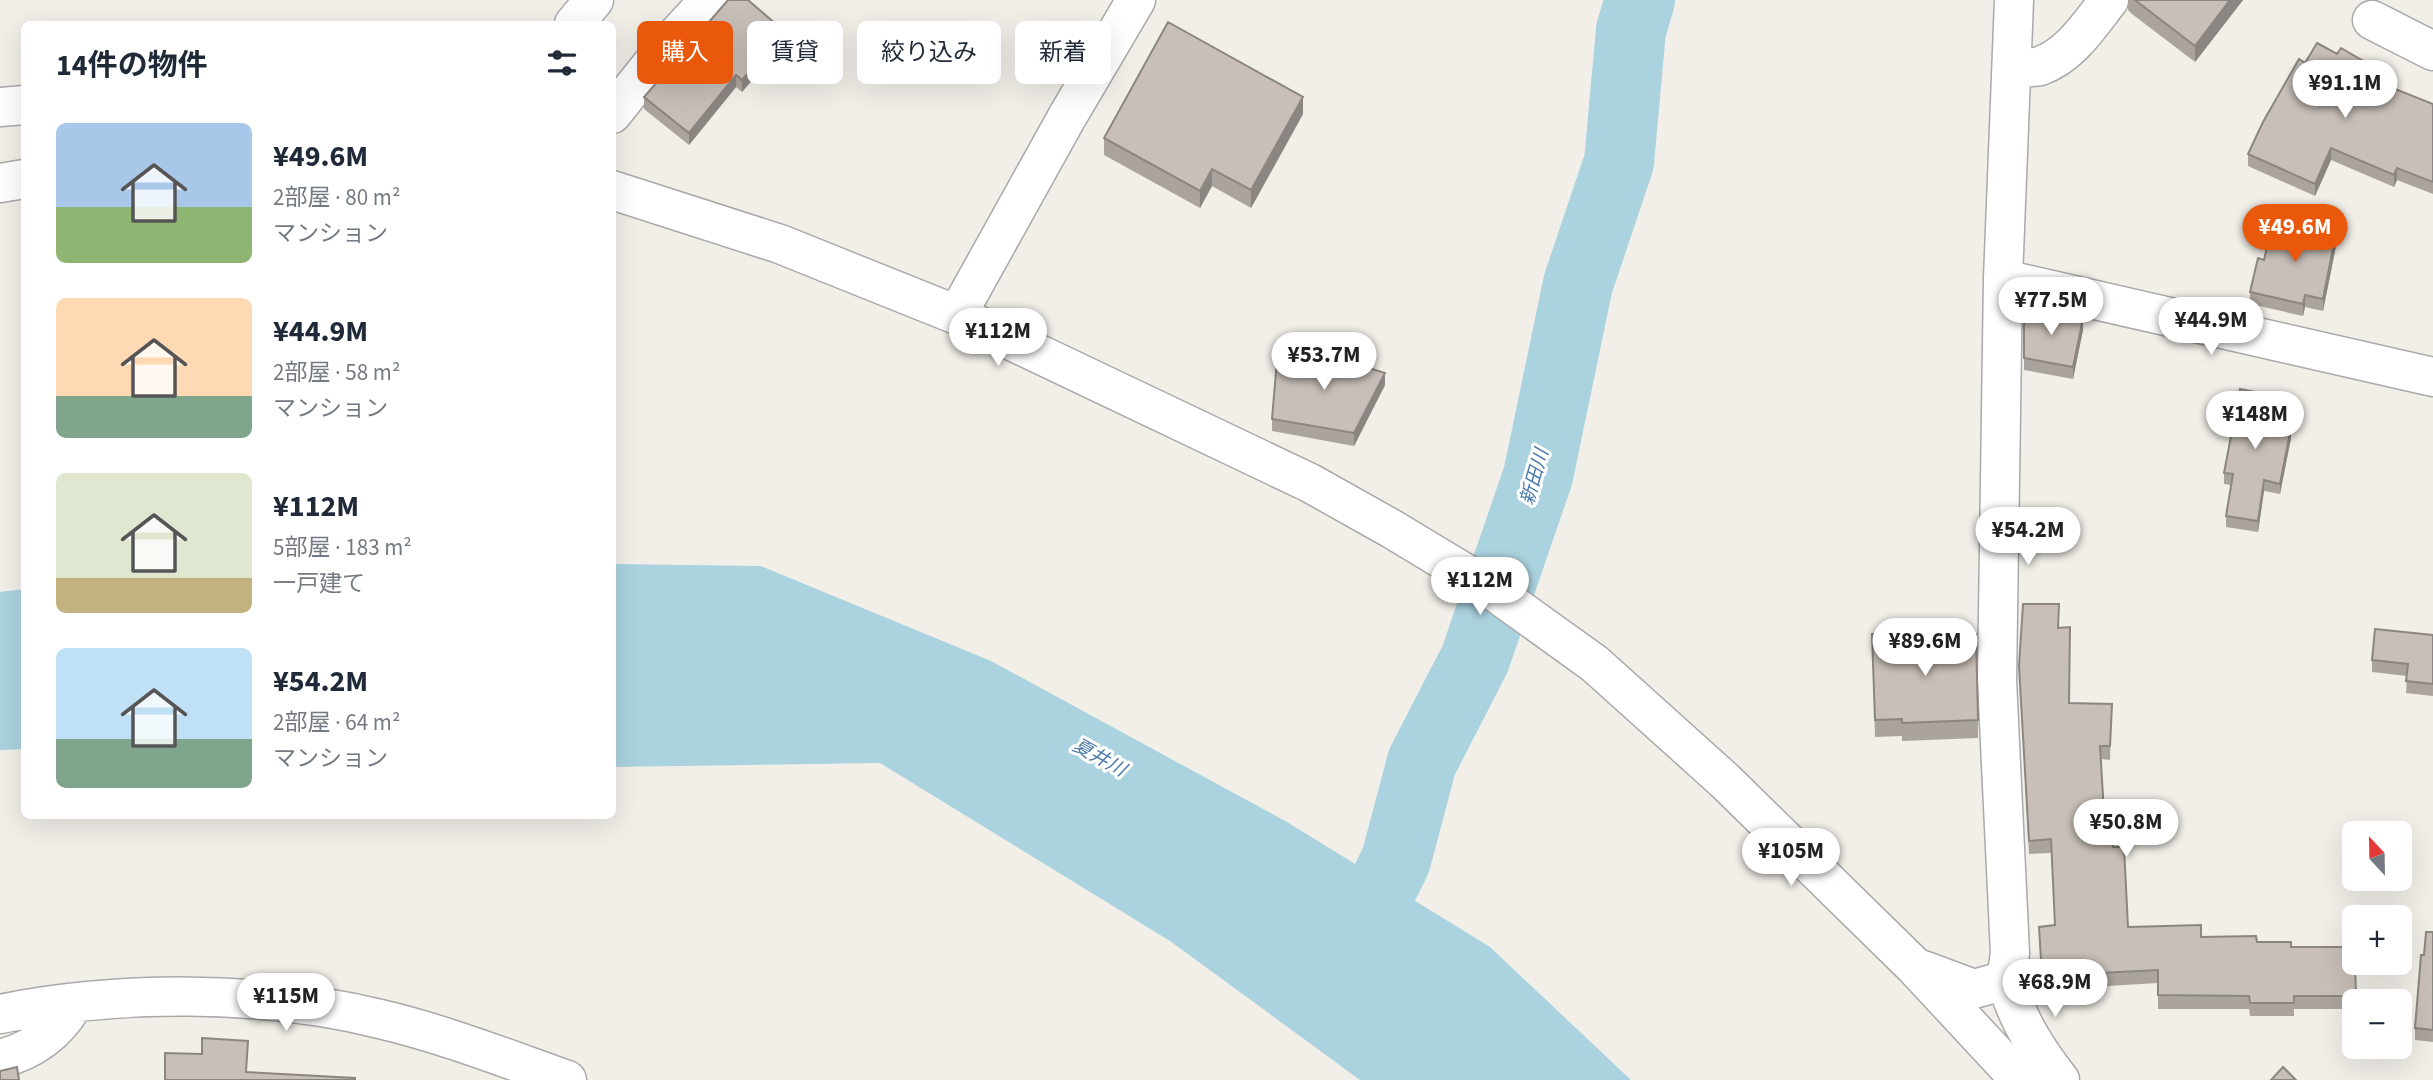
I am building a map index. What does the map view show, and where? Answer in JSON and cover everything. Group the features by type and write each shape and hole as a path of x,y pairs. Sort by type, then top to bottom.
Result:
{"street":[{"path":"576,21 594,0"},
{"path":"616,109 664,49 709,0"},
{"path":"957,315 1067,117 1136,0"},
{"path":"2014,0 2003,279 1997,680 2010,953 2006,980 2013,1005 2034,1043 2060,1080"},
{"path":"2012,67 2039,66 2060,54 2079,38 2109,0"},
{"path":"2372,20 2433,51"},
{"path":"0,107 21,105"},
{"path":"0,183 21,180"},
{"path":"617,183 780,244 957,315 1310,483 1392,528 1488,587 1595,664 1724,780 1915,967 2020,1080"},
{"path":"2003,279 2433,377"},
{"path":"1915,967 1974,989 2006,980"},
{"path":"0,1014 59,1003 206,996 312,1006 380,1019 467,1043 567,1080"},
{"path":"0,1059 34,1046 65,1020 74,1003"}],"water":[{"name":"夏井川","path":"616,564 761,566 991,661 1287,822 1490,947 1631,1080 1360,1080 1170,941 880,763 616,767"},
{"path":"21,589 21,749 0,750 0,592"}],"building":[{"path":"728,0 748,0 772,21 747,21 747,74 742,80 736,75 733,79 733,21 710,21"},
{"path":"2135,0 2230,0 2195,46"},
{"path":"1168,22 1303,97 1251,190 1212,169 1200,191 1104,138"},
{"path":"2317,43 2337,54 2341,48 2372,66 2365,77 2433,104 2433,182 2397,168 2394,175 2331,148 2315,184 2248,154 2299,59 2305,63"},
{"path":"655,84 729,84 689,133 644,97"},
{"path":"2281,222 2336,233 2323,299 2305,295 2303,304 2250,292 2258,258 2264,260 2272,225 2280,228"},
{"path":"2027,308 2083,318 2073,367 2024,358"},
{"path":"1325,354 1385,373 1354,433 1272,419 1277,360"},
{"path":"2240,389 2286,398 2281,425 2291,427 2280,484 2264,480 2258,521 2226,516 2233,474 2224,473"},
{"path":"2023,604 2059,604 2058,628 2070,627 2069,703 2112,704 2110,746 2100,746 2104,812 2110,812 2113,847 2124,847 2128,927 2201,925 2201,937 2256,936 2257,942 2291,942 2291,947 2342,947 2342,975 2355,975 2356,989 2342,989 2342,996 2294,996 2294,1003 2250,1003 2249,996 2158,995 2158,970 2042,976 2039,927 2055,925 2051,839 2029,841 2019,666"},
{"path":"2375,629 2433,635 2433,684 2406,681 2408,664 2372,660"},
{"path":"1914,632 1914,637 1976,634 1978,720 1902,723 1902,719 1875,720 1872,634"},
{"path":"2426,932 2433,932 2433,1030 2415,1028 2421,955 2424,955"},
{"path":"202,1038 248,1041 246,1072 355,1080 165,1080 165,1053 202,1054"},
{"path":"17,1067 19,1080 0,1080 0,1071"},
{"path":"2283,1067 2296,1080 2271,1080"}],"waterway":[{"name":"新田川","path":"1360,933 1396,860 1422,762 1475,659 1538,476 1578,284 1619,162 1631,30 1640,0"}]}
